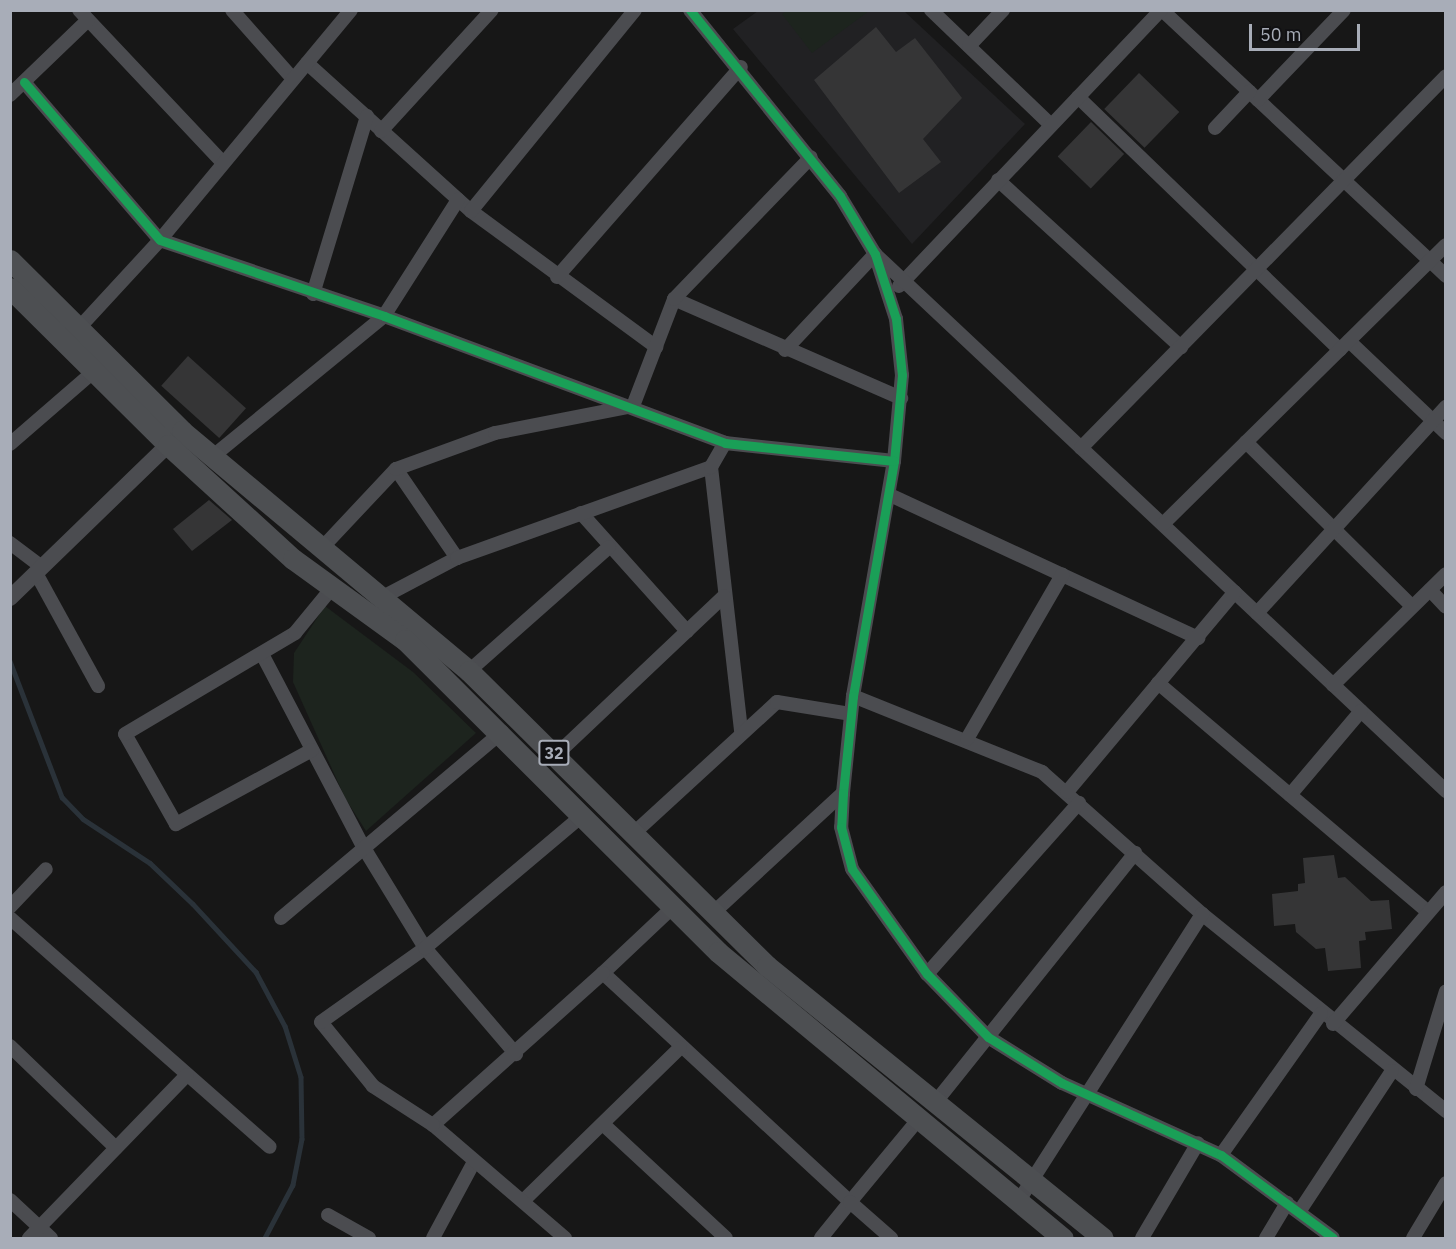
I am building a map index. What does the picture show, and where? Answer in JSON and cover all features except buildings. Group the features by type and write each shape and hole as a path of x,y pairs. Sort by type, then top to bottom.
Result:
{"main road":[{"name":"32","path":"10,260 78,329 175,438 332,588 405,640 502,732 672,908 773,1002 1063,1239"},
{"name":"32","path":"10,288 93,372 175,438 212,457 320,550 469,671 767,966 1103,1239"}],"street":[{"path":"232,10 293,79"},
{"path":"78,329 160,240 351,10"},
{"path":"381,131 492,10"},
{"path":"471,211 635,10"},
{"path":"690,10 741,67 811,157 875,254 891,294 901,398 890,495 850,714 842,835 852,869 927,974 988,1037 1090,1095 1221,1155 1333,1239"},
{"path":"931,10 1051,125"},
{"path":"969,46 1002,10"},
{"path":"891,294 1162,10 1446,276"},
{"path":"1215,128 1254,96 1344,10"},
{"path":"11,93 24,82 84,16 223,163"},
{"path":"306,63 471,211 557,277 656,347"},
{"path":"557,277 741,67"},
{"path":"1081,448 1446,76"},
{"path":"24,82 160,240 313,294 384,316 633,406 725,443 894,461"},
{"path":"1078,97 1257,270 1446,432"},
{"path":"313,294 367,116"},
{"path":"633,406 674,299 811,157"},
{"path":"998,180 1181,347"},
{"path":"212,457 384,316 458,200"},
{"path":"1162,524 1446,245"},
{"path":"875,254 1446,791"},
{"path":"785,350 875,254"},
{"path":"674,299 785,350 901,398"},
{"path":"13,438 93,372"},
{"path":"320,550 396,469 495,433 633,406"},
{"path":"1257,613 1446,407"},
{"path":"13,596 175,438"},
{"path":"1246,442 1331,531 1412,606"},
{"path":"725,443 711,467 741,731"},
{"path":"381,598 457,558 711,467"},
{"path":"396,469 457,558"},
{"path":"890,495 1198,638"},
{"path":"582,513 609,547 687,631"},
{"path":"10,543 39,570 98,686"},
{"path":"469,671 609,547"},
{"path":"1333,685 1446,574"},
{"path":"967,739 1062,575"},
{"path":"312,750 176,825 124,734 295,633 332,588"},
{"path":"1430,590 1446,607"},
{"path":"1067,792 1235,592"},
{"path":"556,755 724,596"},
{"path":"262,654 364,848 424,948 516,1054"},
{"path":"1158,683 1428,912"},
{"path":"853,696 967,739 1042,772 1202,914 1333,1024 1446,1112"},
{"path":"634,833 741,731 777,702 850,714"},
{"path":"1290,795 1361,711"},
{"path":"281,918 502,732"},
{"path":"713,913 843,793"},
{"path":"927,974 1079,803"},
{"path":"565,1239 524,1200 474,1162 433,1125 373,1086 321,1022 424,948 583,815"},
{"path":"934,1104 1135,853"},
{"path":"10,907 46,868"},
{"path":"1333,1024 1446,892"},
{"path":"433,1125 516,1054 672,908"},
{"path":"1018,1202 1033,1184 1090,1095 1202,914"},
{"path":"10,918 270,1147"},
{"path":"603,973 680,1048 891,1239"},
{"path":"1416,1089 1446,991"},
{"path":"1221,1155 1321,1014"},
{"path":"10,1046 116,1148"},
{"path":"524,1200 604,1125 680,1048"},
{"path":"1299,1212 1392,1071"},
{"path":"29,1239 187,1075"},
{"path":"821,1239 917,1121"},
{"path":"604,1125 726,1239"},
{"path":"1142,1239 1198,1143"},
{"path":"433,1239 474,1162"},
{"path":"1420,1237 1446,1184"},
{"path":"10,1200 51,1239"},
{"path":"1266,1239 1287,1203"},
{"path":"328,1215 369,1239"}],"shaded area":[{"path":"869,10 812,53 782,14 787,11"},
{"path":"758,11 904,11 1025,124 912,244 733,29"},
{"path":"325,606 413,672 476,733 366,831 345,798 293,682 294,653"}],"waterway":[{"path":"10,661 62,797 83,819 150,863 193,904 256,972 285,1026 301,1077 302,1139 293,1185 265,1238"}],"cycle path":[{"path":"690,10 840,196 875,254 896,319 902,375 894,461 853,696 843,793 841,827 852,869 927,974 988,1037 1062,1083 1221,1155 1333,1238"},
{"path":"24,82 160,240 384,316 725,443 894,461"}]}
